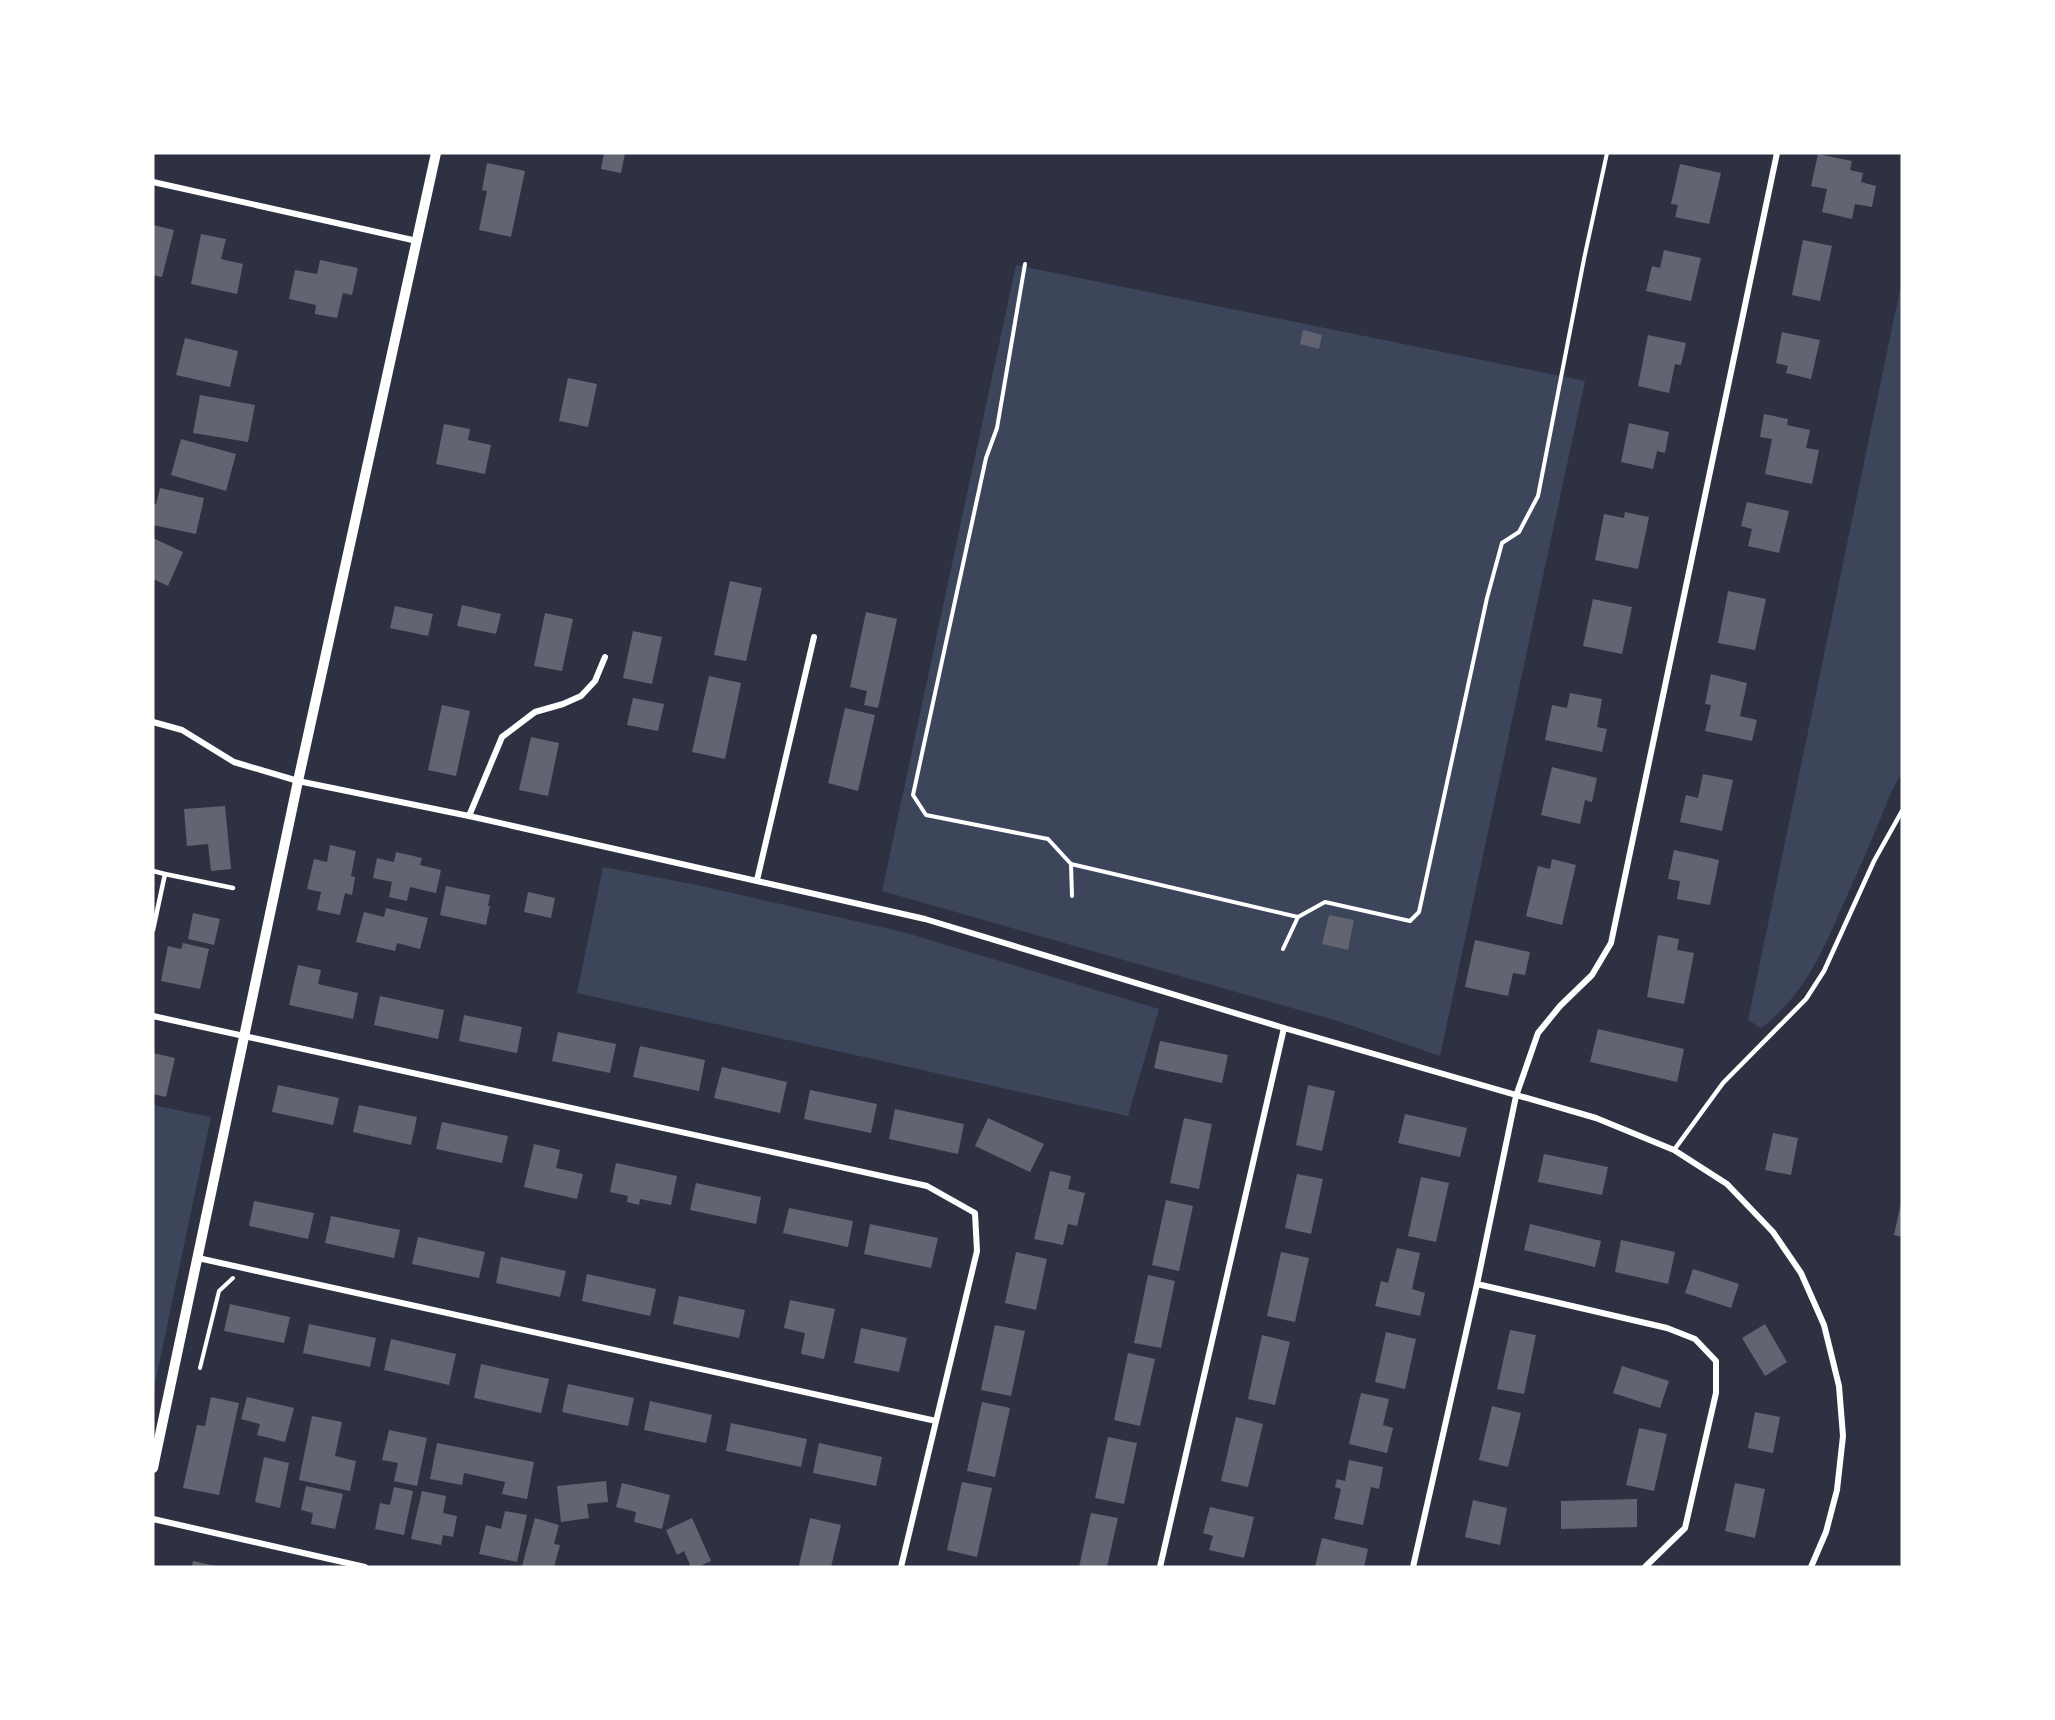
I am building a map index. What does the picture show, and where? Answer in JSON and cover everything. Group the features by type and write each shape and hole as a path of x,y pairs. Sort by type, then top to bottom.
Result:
{"street":[{"path":"153,1468 298,781 436,153"},
{"path":"1413,1567 1478,1284 1516,1096 1538,1033 1560,1006 1592,975 1611,943 1777,153"},
{"path":"153,182 417,242"},
{"path":"756,880 814,637"},
{"path":"469,816 501,737 535,712 581,696 595,681 605,657"},
{"path":"153,722 182,730 234,762 298,781 469,816 925,920 1284,1028 1596,1118 1674,1150 1727,1184 1773,1232 1800,1273 1824,1325 1839,1386 1843,1436 1834,1501 1826,1532 1811,1567"},
{"path":"153,1016 927,1186 975,1213 977,1251 901,1567"},
{"path":"1161,1567 1284,1028"},
{"path":"198,1258 936,1421"},
{"path":"1478,1284 1667,1328 1695,1339 1716,1361 1716,1393 1684,1528 1645,1567"},
{"path":"153,1519 365,1567"}],"lane":[{"path":"1674,1150 1723,1083 1806,999 1824,971 1874,861 1902,811"},
{"path":"153,872 233,888"},
{"path":"153,930 165,874"}],"path":[{"path":"1283,949 1298,917 1325,902 1410,921 1419,912 1502,543 1518,532 1538,496 1607,153"},
{"path":"1025,264 997,428 986,458 913,795 926,815 1048,839 1071,864 1298,917"},
{"path":"1071,864 1072,896"},
{"path":"200,1368 219,1291 244,1268"}],"shaded area":[{"path":"1016,265 1585,381 1440,1056 1341,1022 882,891"},
{"path":"1902,280 1902,773 1818,958 1788,1003 1761,1028 1748,1020"},
{"path":"603,867 697,885 903,932 1159,1009 1128,1116 577,993"},
{"path":"153,1105 211,1117 153,1393"}],"building":[{"path":"604,153 625,153 621,173 601,169"},
{"path":"1818,154 1852,161 1850,170 1863,173 1861,182 1876,186 1872,207 1855,204 1852,219 1822,212 1827,189 1811,186"},
{"path":"487,163 525,171 511,237 479,230 487,191 482,190"},
{"path":"1680,164 1721,173 1709,224 1675,217 1678,205 1671,204"},
{"path":"153,225 174,230 162,277 153,275"},
{"path":"201,234 226,239 221,259 243,264 237,294 191,284"},
{"path":"1803,240 1832,246 1820,301 1792,295"},
{"path":"1664,250 1701,258 1691,301 1646,291 1652,266 1660,268"},
{"path":"320,260 358,268 352,295 343,293 337,318 315,314 316,305 289,299 295,270 317,274"},
{"path":"1303,330 1322,335 1319,349 1300,344"},
{"path":"1782,332 1820,340 1811,379 1786,373 1788,366 1776,363"},
{"path":"1648,335 1686,343 1681,365 1675,364 1669,393 1638,386"},
{"path":"185,338 238,351 230,387 176,375"},
{"path":"568,378 597,384 588,427 559,421"},
{"path":"200,395 255,405 248,442 193,433"},
{"path":"1764,414 1788,419 1787,425 1810,430 1806,448 1819,450 1812,484 1765,474 1772,439 1760,437"},
{"path":"1629,423 1669,432 1665,453 1657,451 1653,469 1621,462"},
{"path":"444,424 470,429 468,440 491,445 485,474 436,464"},
{"path":"181,439 236,454 226,491 171,475"},
{"path":"160,488 204,498 196,534 153,525 153,504 156,504"},
{"path":"1747,502 1789,511 1779,553 1748,546 1752,529 1741,526"},
{"path":"1625,512 1649,517 1638,569 1595,560 1604,514 1624,518"},
{"path":"153,538 183,552 168,586 153,579"},
{"path":"730,581 762,588 746,661 714,655"},
{"path":"1728,591 1766,599 1755,650 1718,643"},
{"path":"1593,599 1632,607 1622,654 1583,646"},
{"path":"462,605 501,614 496,634 457,626"},
{"path":"395,606 433,614 428,636 390,628"},
{"path":"866,612 897,619 878,708 864,705 867,691 850,687"},
{"path":"545,613 573,619 562,671 534,666"},
{"path":"633,631 662,637 652,684 623,678"},
{"path":"1711,674 1747,683 1740,716 1757,720 1752,741 1705,731 1711,705 1705,704"},
{"path":"709,676 741,683 725,759 692,752"},
{"path":"1570,693 1602,699 1597,727 1607,729 1602,752 1545,740 1552,705 1567,708"},
{"path":"633,698 664,704 658,731 627,725"},
{"path":"442,705 470,711 456,776 428,770"},
{"path":"845,708 875,715 858,791 828,783"},
{"path":"531,737 559,743 548,796 519,790"},
{"path":"1552,767 1597,778 1592,802 1585,800 1580,824 1541,815"},
{"path":"1703,774 1733,780 1722,831 1680,822 1686,795 1698,798"},
{"path":"225,806 231,869 211,871 208,844 187,846 184,809"},
{"path":"330,845 356,851 351,876 355,877 352,895 345,893 340,915 317,910 321,892 307,889 314,859 327,862"},
{"path":"1674,850 1719,860 1710,905 1677,899 1680,881 1668,879"},
{"path":"396,852 422,858 420,865 441,870 436,893 410,887 407,901 389,897 392,882 373,878 377,858 394,862"},
{"path":"1552,859 1576,865 1562,925 1526,916 1538,866 1550,869"},
{"path":"446,886 490,895 486,925 440,915"},
{"path":"528,892 555,898 551,918 524,912"},
{"path":"386,908 428,918 420,949 397,943 395,951 356,942 364,912 384,917"},
{"path":"193,913 220,919 214,945 188,939"},
{"path":"1329,915 1354,920 1348,950 1322,944"},
{"path":"1658,935 1679,939 1677,950 1694,953 1684,1004 1647,997"},
{"path":"1475,940 1530,952 1525,975 1513,973 1508,996 1465,987"},
{"path":"183,943 209,949 200,989 161,981 168,946 181,949"},
{"path":"298,965 321,970 318,984 358,993 353,1019 289,1005"},
{"path":"380,996 444,1010 438,1039 374,1025"},
{"path":"464,1015 522,1027 517,1053 459,1041"},
{"path":"1598,1029 1684,1049 1677,1082 1590,1062"},
{"path":"558,1032 616,1044 610,1073 552,1061"},
{"path":"1160,1041 1228,1055 1222,1083 1154,1068"},
{"path":"640,1046 705,1060 699,1091 633,1077"},
{"path":"153,1053 175,1058 166,1097 153,1094"},
{"path":"722,1067 787,1082 780,1113 714,1098"},
{"path":"278,1085 339,1098 333,1125 272,1112"},
{"path":"1308,1085 1335,1091 1322,1151 1296,1145"},
{"path":"810,1090 877,1104 871,1133 804,1119"},
{"path":"359,1105 417,1117 411,1145 353,1132"},
{"path":"895,1109 964,1124 958,1154 889,1139"},
{"path":"1405,1114 1467,1128 1460,1157 1398,1143"},
{"path":"988,1118 1044,1144 1030,1172 975,1146"},
{"path":"1184,1118 1212,1124 1199,1189 1170,1183"},
{"path":"442,1122 508,1136 502,1163 436,1149"},
{"path":"1773,1133 1798,1138 1791,1175 1765,1170"},
{"path":"534,1144 560,1150 556,1168 583,1174 577,1199 524,1187"},
{"path":"1544,1154 1608,1167 1602,1195 1538,1182"},
{"path":"616,1163 677,1176 671,1205 640,1199 639,1205 627,1202 628,1196 610,1192"},
{"path":"1050,1171 1071,1176 1068,1189 1085,1193 1077,1226 1068,1224 1063,1245 1034,1239"},
{"path":"1297,1174 1323,1179 1311,1234 1285,1228"},
{"path":"1421,1177 1449,1183 1436,1242 1408,1236"},
{"path":"696,1183 761,1197 756,1224 690,1210"},
{"path":"1166,1200 1193,1206 1179,1271 1152,1265"},
{"path":"254,1201 314,1213 308,1239 249,1226"},
{"path":"1902,1203 1902,1237 1894,1235"},
{"path":"789,1208 853,1221 848,1247 783,1233"},
{"path":"331,1216 400,1230 394,1258 325,1243"},
{"path":"870,1224 938,1238 931,1268 864,1254"},
{"path":"1530,1224 1601,1241 1595,1267 1524,1250"},
{"path":"418,1237 485,1252 479,1278 412,1264"},
{"path":"1621,1240 1675,1252 1668,1284 1615,1272"},
{"path":"1397,1248 1420,1253 1412,1289 1425,1293 1420,1316 1375,1306 1381,1281 1388,1283"},
{"path":"1016,1252 1047,1259 1036,1310 1005,1303"},
{"path":"1281,1252 1309,1258 1295,1322 1267,1316"},
{"path":"501,1257 566,1271 560,1297 496,1283"},
{"path":"1693,1269 1739,1284 1731,1308 1685,1293"},
{"path":"587,1274 656,1289 650,1316 582,1301"},
{"path":"1148,1275 1175,1281 1161,1348 1134,1343"},
{"path":"679,1296 745,1310 739,1338 673,1324"},
{"path":"790,1300 835,1309 824,1359 801,1354 805,1333 784,1328"},
{"path":"230,1304 290,1317 284,1343 224,1331"},
{"path":"309,1324 376,1338 370,1367 303,1353"},
{"path":"1765,1324 1787,1362 1765,1376 1742,1338"},
{"path":"995,1325 1025,1331 1011,1396 981,1390"},
{"path":"861,1328 907,1338 899,1372 854,1363"},
{"path":"1510,1330 1536,1335 1524,1394 1497,1389"},
{"path":"1386,1332 1416,1339 1405,1389 1375,1382"},
{"path":"1262,1335 1290,1342 1275,1405 1248,1399"},
{"path":"391,1339 456,1354 449,1385 384,1370"},
{"path":"1128,1353 1155,1359 1140,1426 1114,1420"},
{"path":"481,1364 549,1379 541,1413 474,1398"},
{"path":"1622,1366 1669,1381 1660,1408 1613,1393"},
{"path":"568,1384 634,1398 628,1426 562,1412"},
{"path":"1361,1393 1389,1399 1383,1425 1393,1428 1387,1453 1349,1444"},
{"path":"211,1397 239,1403 219,1495 183,1488 197,1425 205,1426"},
{"path":"247,1397 294,1408 285,1442 257,1435 260,1424 241,1419"},
{"path":"650,1401 712,1415 706,1443 644,1430"},
{"path":"982,1402 1010,1408 995,1477 967,1471"},
{"path":"1492,1406 1521,1413 1508,1467 1479,1460"},
{"path":"1755,1412 1780,1417 1773,1453 1748,1448"},
{"path":"312,1416 342,1422 335,1456 356,1461 350,1491 299,1480"},
{"path":"1236,1417 1263,1424 1248,1487 1221,1481"},
{"path":"731,1423 807,1439 801,1467 726,1451"},
{"path":"1639,1428 1667,1434 1654,1491 1626,1485"},
{"path":"389,1430 427,1438 417,1486 394,1481 398,1463 382,1460"},
{"path":"1108,1437 1137,1443 1124,1504 1095,1498"},
{"path":"437,1443 534,1462 527,1499 502,1494 505,1482 464,1473 462,1485 430,1479"},
{"path":"819,1443 882,1457 876,1486 813,1473"},
{"path":"264,1457 289,1463 280,1508 255,1502"},
{"path":"1349,1460 1383,1467 1379,1489 1371,1487 1363,1525 1334,1519 1341,1489 1335,1487 1337,1479 1345,1481"},
{"path":"606,1481 608,1502 587,1504 589,1518 561,1522 557,1486"},
{"path":"962,1482 992,1488 977,1557 947,1550"},
{"path":"622,1483 670,1495 662,1529 634,1522 636,1512 616,1507"},
{"path":"1735,1483 1765,1489 1755,1538 1725,1531"},
{"path":"306,1486 343,1494 335,1529 311,1524 313,1513 301,1510"},
{"path":"394,1487 413,1491 404,1535 375,1529 380,1503 390,1505"},
{"path":"422,1491 446,1496 443,1513 457,1516 453,1537 443,1535 441,1545 411,1539"},
{"path":"1637,1499 1637,1527 1561,1529 1561,1501"},
{"path":"1473,1500 1507,1508 1500,1545 1465,1537"},
{"path":"1210,1507 1254,1517 1244,1558 1209,1550 1213,1536 1203,1533"},
{"path":"505,1511 527,1515 517,1562 479,1554 486,1525 501,1529"},
{"path":"1091,1513 1118,1518 1107,1567 1079,1567"},
{"path":"535,1518 559,1525 554,1544 560,1545 554,1567 522,1566"},
{"path":"692,1518 711,1561 698,1567 691,1567 684,1551 677,1555 666,1530"},
{"path":"810,1518 841,1525 831,1567 799,1565"},
{"path":"1322,1538 1368,1549 1364,1567 1315,1567"},
{"path":"193,1561 215,1566 192,1567"}]}
